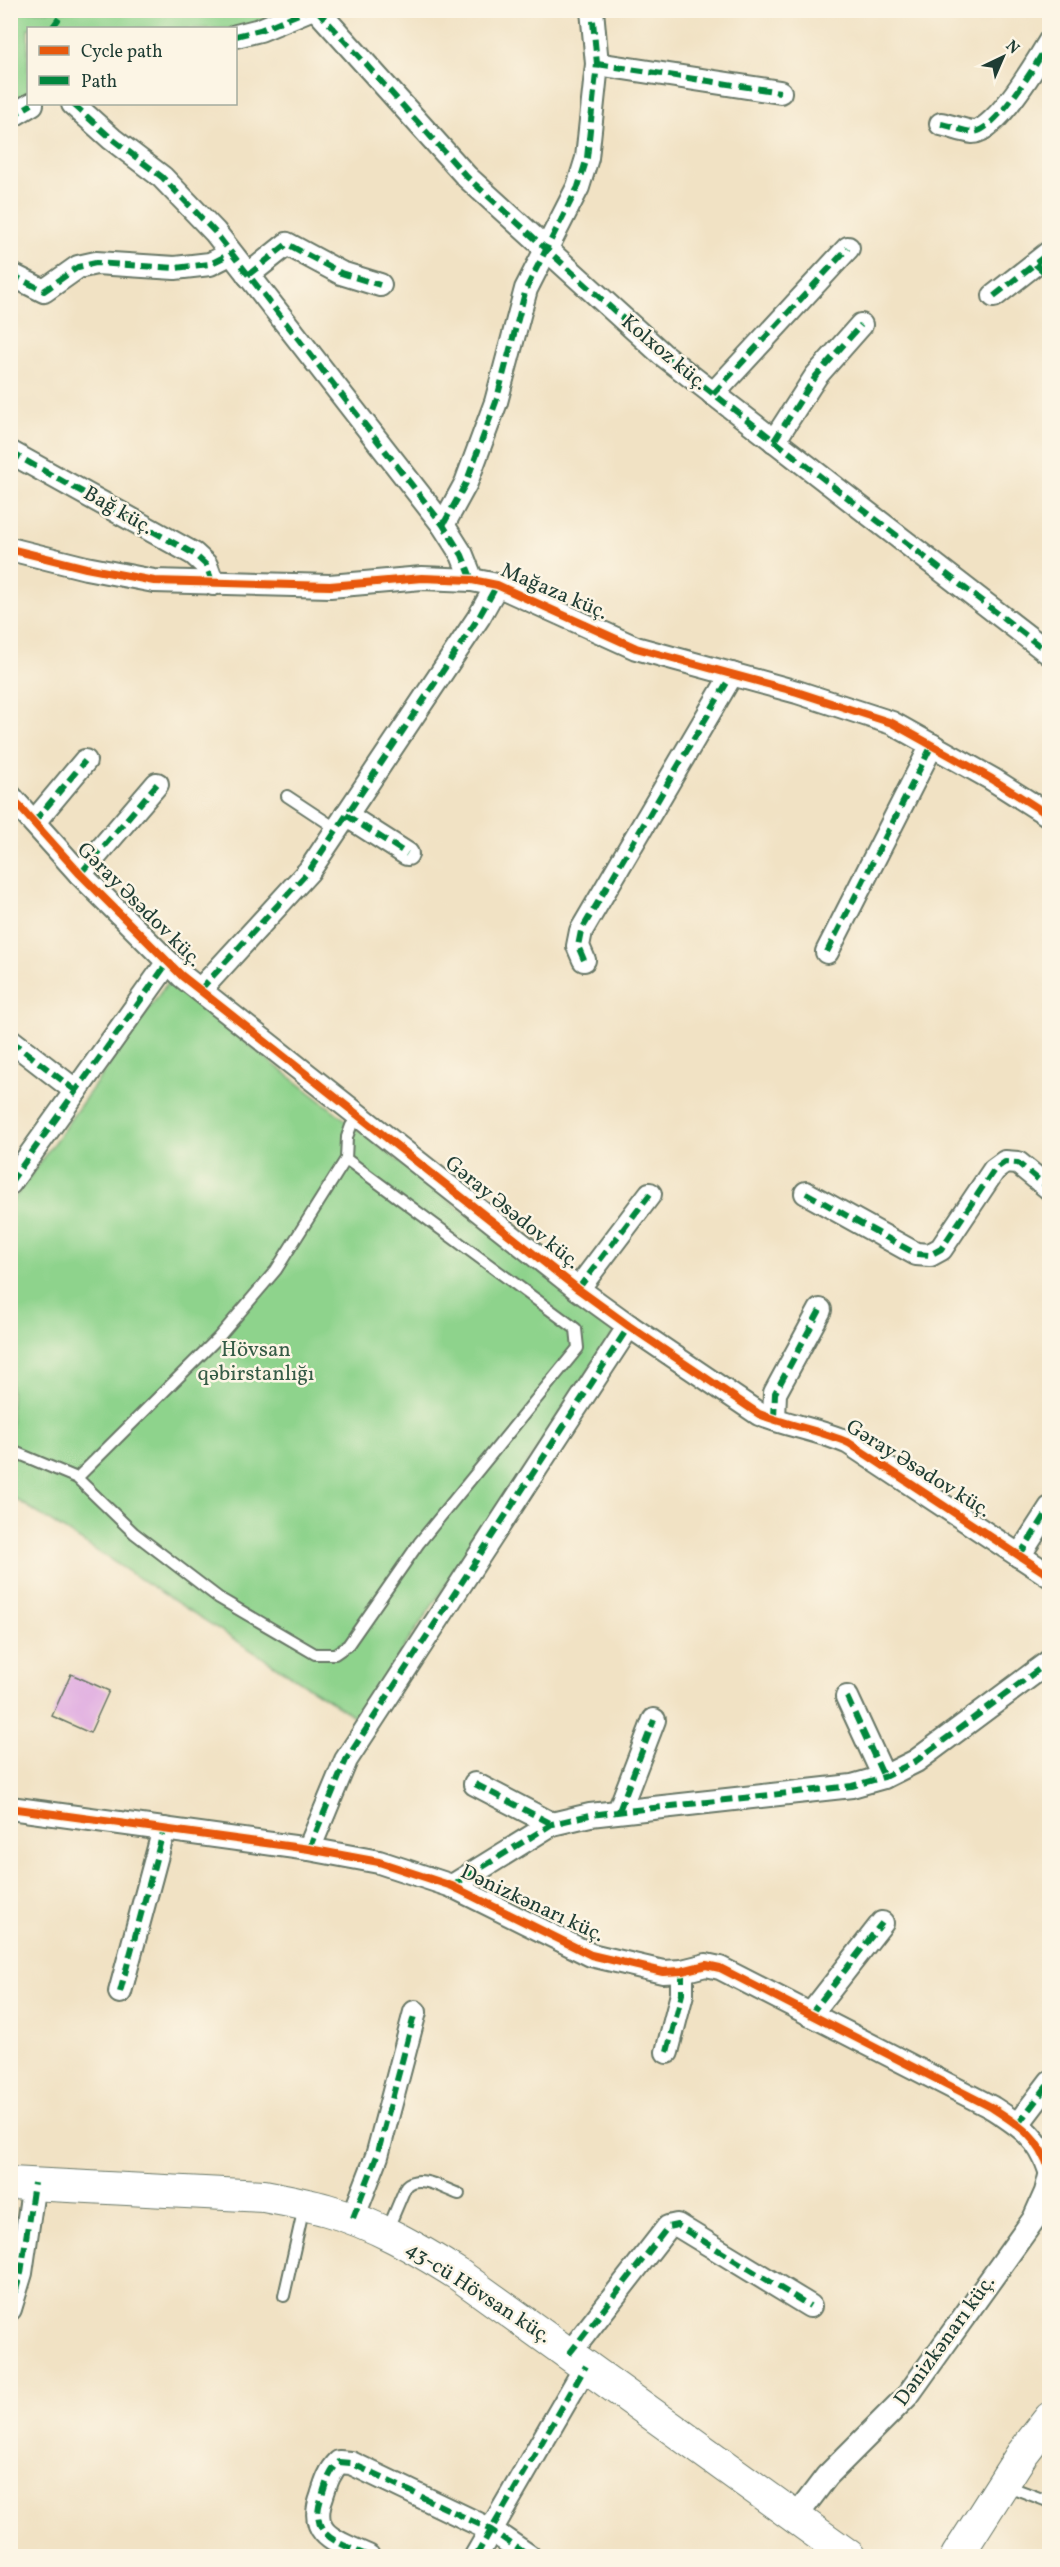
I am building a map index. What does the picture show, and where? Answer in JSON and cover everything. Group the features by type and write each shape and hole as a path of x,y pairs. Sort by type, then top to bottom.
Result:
{"main road":[{"name":"43-cü Hövsan küç.","path":"22,2183 264,2196 304,2204 352,2218 451,2270 795,2518 839,2553"},
{"path":"957,2556 1002,2484 1050,2418"}],"street":[{"path":"237,36 260,30 308,10"},
{"name":"Kolxoz küç.","path":"316,10 467,177 662,354 1050,654"},
{"path":"443,525 466,483 496,402 526,289 578,187 586,158 597,64 592,10"},
{"path":"941,124 974,132 987,127 999,116 1050,41"},
{"path":"597,64 780,92"},
{"path":"74,105 112,139 162,177 215,232 443,525 462,555 472,580"},
{"path":"248,275 287,244 341,273 380,285"},
{"path":"713,393 848,248"},
{"path":"10,274 44,291 78,267 96,263 175,268 210,264 230,254"},
{"path":"994,296 1045,265"},
{"path":"774,441 816,376 861,325"},
{"name":"Bağ küç.","path":"10,452 194,554 206,565 213,584"},
{"name":"Mağaza küç.","path":"10,549 86,568 154,581 330,586 422,578 472,580 497,585 636,648 797,692 892,723 992,779 1050,816"},
{"path":"200,990 309,871 497,585"},
{"path":"584,960 578,946 581,931 732,674"},
{"path":"827,952 932,745"},
{"path":"34,822 85,761"},
{"path":"80,874 157,784"},
{"name":"Gəray Əsədov küç.","path":"10,796 80,874 168,962 200,990 578,1290 750,1408 774,1419 825,1432 849,1443 1050,1576"},
{"path":"341,822 406,854"},
{"path":"10,1184 168,962"},
{"path":"10,1040 76,1091"},
{"path":"806,1193 916,1254 930,1255 941,1248 994,1170 1005,1162 1018,1163 1050,1189"},
{"path":"578,1290 650,1194"},
{"path":"774,1419 775,1393 820,1310"},
{"path":"309,1849 345,1760 628,1326"},
{"path":"1019,1556 1050,1508"},
{"path":"452,1886 552,1824 620,1811 852,1786 884,1777 916,1761 1050,1662"},
{"path":"847,1697 884,1777"},
{"path":"620,1811 654,1720"},
{"path":"475,1784 552,1824"},
{"name":"Dənizkənarı küç.","path":"10,1808 309,1849 379,1862 452,1886 591,1955 663,1972 682,1971 706,1965 720,1968 991,2107 1018,2124 1036,2141 1046,2158 1050,2171"},
{"path":"120,1992 164,1829"},
{"path":"810,2015 882,1923"},
{"path":"667,2052 682,1994 682,1971"},
{"path":"352,2218 376,2156 415,2012"},
{"path":"1018,2124 1050,2082"},
{"name":"Dənizkənarı küç.","path":"795,2518 827,2476 908,2395 1034,2219 1046,2192 1050,2176"},
{"path":"10,2309 21,2273 22,2183"},
{"path":"476,2556 577,2360 661,2236 672,2226 677,2225 810,2306"},
{"path":"368,2556 329,2537 319,2526 316,2511 331,2470 339,2462 351,2463 491,2530 529,2556"}],"lane":[{"path":"287,796 341,822"},
{"path":"77,1478 218,1338 276,1270 346,1159 347,1137 351,1126 360,1115"},
{"path":"10,1450 77,1478 134,1533 219,1598 315,1654 335,1654 348,1645 419,1543 578,1348 579,1338 576,1329 346,1159"},
{"path":"386,2234 406,2186 411,2181 419,2180 459,2194"},
{"path":"284,2295 304,2204"},
{"path":"1002,2484 1050,2502"}],"green space":[{"path":"11,11 290,11 237,29 27,27 27,99 11,108"},
{"name":"Hövsan qəbirstanlığı","path":"168,982 616,1330 357,1718 11,1496 11,1203"}],"building":[{"path":"71,1674 109,1691 90,1733 52,1716"}],"marked path":[{"path":"53,27 65,10"},
{"path":"237,36 260,30 308,10"},
{"path":"317,10 467,177 662,354 1050,654"},
{"path":"443,525 466,483 496,402 526,289 578,187 587,158 597,64 592,10"},
{"path":"941,124 973,132 993,121 1016,94 1050,41"},
{"path":"597,64 780,92"},
{"path":"10,117 30,105"},
{"path":"74,105 112,139 162,177 215,232 443,525 462,555 472,580"},
{"path":"248,275 287,244 341,273 380,285"},
{"path":"713,394 848,248"},
{"path":"994,296 1050,252"},
{"path":"10,274 44,291 78,267 96,263 175,268 210,264 230,254"},
{"path":"1035,264 1050,277"},
{"path":"774,441 816,376 861,325"},
{"path":"10,452 194,554 206,565 213,584"},
{"path":"200,990 309,871 479,617 497,585"},
{"path":"584,960 578,946 581,931 732,674"},
{"path":"827,952 932,745"},
{"path":"34,822 85,761"},
{"path":"80,874 157,784"},
{"path":"346,815 407,854"},
{"path":"10,1183 168,962"},
{"path":"10,1040 76,1091"},
{"path":"806,1193 916,1254 930,1255 941,1249 994,1170 1005,1162 1018,1163 1050,1189"},
{"path":"578,1289 650,1194"},
{"path":"774,1419 775,1393 820,1310"},
{"path":"309,1849 346,1760 629,1326"},
{"path":"1019,1556 1050,1508"},
{"path":"452,1886 552,1824 590,1815 852,1786 884,1777 916,1761 1050,1661"},
{"path":"847,1697 884,1777"},
{"path":"619,1811 654,1720"},
{"path":"475,1784 552,1824"},
{"path":"120,1992 164,1829"},
{"path":"810,2015 882,1923"},
{"path":"667,2052 682,1994 682,1971"},
{"path":"353,2218 377,2156 415,2012"},
{"path":"1018,2124 1050,2082"},
{"path":"10,2309 21,2273 34,2183"},
{"path":"569,2354 668,2227 677,2225 810,2306"},
{"path":"476,2556 586,2366"},
{"path":"368,2556 328,2536 319,2520 318,2509 325,2487 330,2474 339,2462 351,2463 491,2530 529,2556"}],"cycle path":[{"path":"10,549 86,568 154,581 330,586 422,578 472,580 497,585 636,648 797,692 892,723 992,779 1050,816"},
{"path":"10,796 80,874 182,976 578,1289 759,1414 849,1443 1050,1576"},
{"path":"10,1808 309,1849 379,1862 452,1886 591,1955 663,1972 682,1971 706,1965 720,1968 991,2107 1027,2133 1040,2149 1050,2171"}]}
